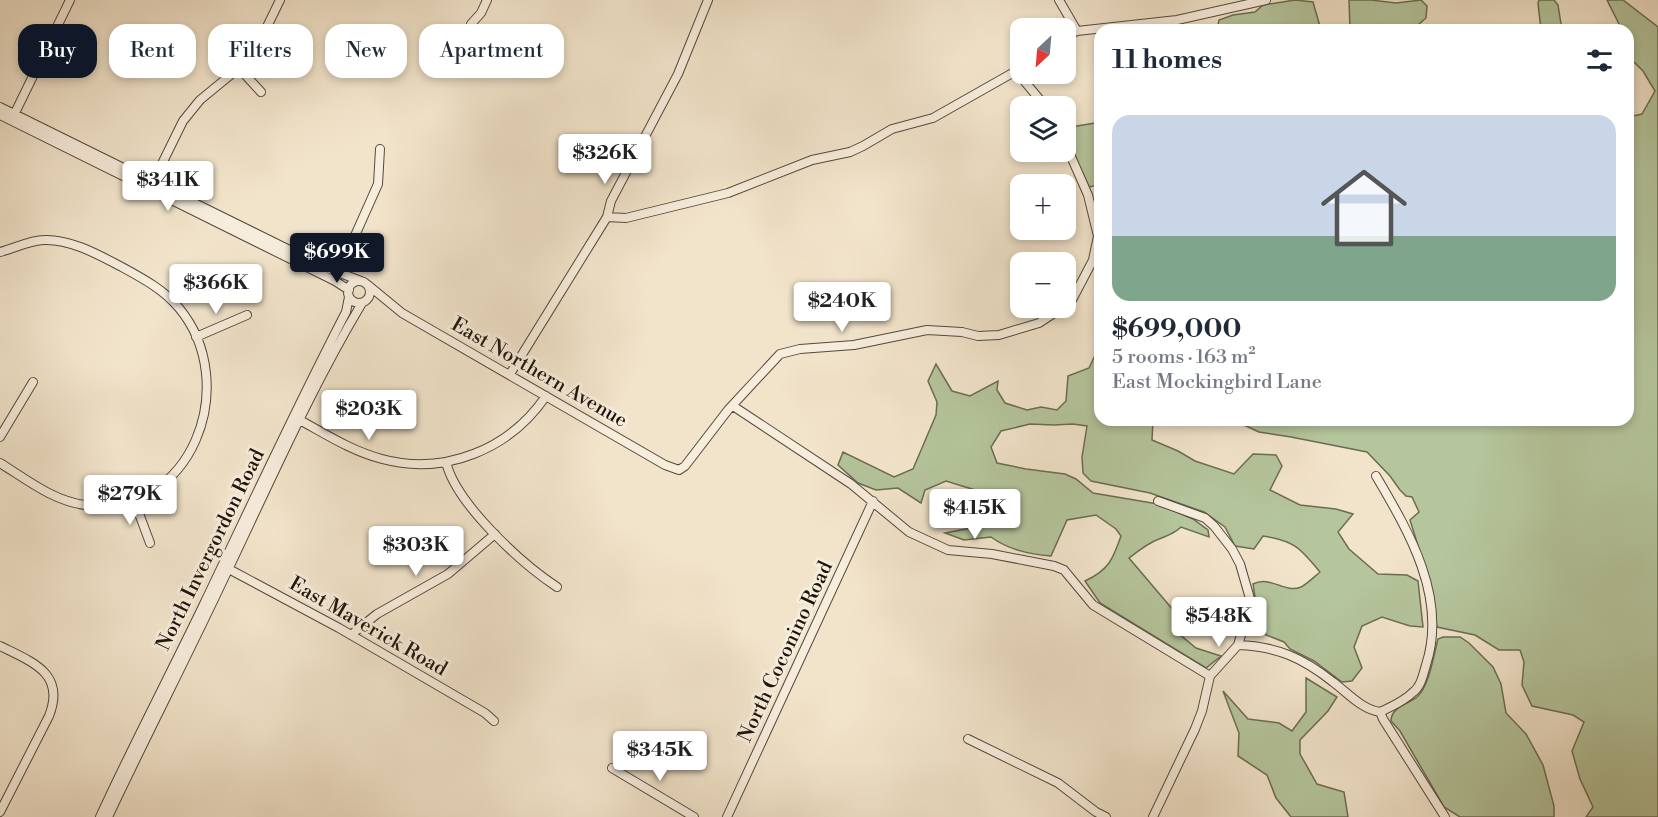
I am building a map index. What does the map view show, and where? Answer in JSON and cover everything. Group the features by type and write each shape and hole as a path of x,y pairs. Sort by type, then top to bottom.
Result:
{"street":[{"path":"13,117 70,0"},
{"path":"268,24 280,0"},
{"path":"471,24 481,13 487,0"},
{"path":"510,374 607,217 611,201 678,74 708,0"},
{"path":"1059,0 1077,31 1094,29"},
{"path":"1141,24 1177,20 1266,0"},
{"path":"607,217 626,218 728,193 812,160 850,152 892,129 933,118 1010,74"},
{"path":"151,186 190,112 210,90 226,78"},
{"path":"248,78 261,92"},
{"path":"0,107 13,117 337,277 365,283"},
{"path":"0,115 13,117"},
{"path":"337,277 378,184 380,149"},
{"path":"1073,162 1088,195 1094,220"},
{"path":"0,252 42,240 59,241 81,248 118,265 161,290 180,309 196,337 206,370 208,386 203,420 191,451 173,474 154,490 134,500 105,506 73,503 44,490 0,463"},
{"path":"1076,291 1094,255"},
{"path":"337,277 355,302 365,301"},
{"path":"349,293 354,282 365,283"},
{"name":"East Northern Avenue","path":"365,283 402,313 675,469 679,470 685,466 733,406"},
{"name":"North Invergordon Road","path":"297,419 370,292 365,283"},
{"name":"North Invergordon Road","path":"108,817 184,663 226,567 297,419 346,312 349,293"},
{"name":"East Northern Avenue","path":"365,301 389,303"},
{"path":"196,337 247,315"},
{"path":"1046,318 1039,323 999,335 978,336 962,332 927,330 854,345 800,349 780,354 733,406 851,484 909,532 948,550 992,554 1064,570 1093,606 1210,676"},
{"path":"0,437 33,382"},
{"path":"297,419 358,451 382,459 408,463 446,462 478,453 496,444 527,421 546,396"},
{"path":"446,462 456,486 495,534 546,580 557,587"},
{"path":"1376,476 1395,507 1418,554 1428,586 1434,630 1430,653 1418,687 1413,693 1380,712"},
{"path":"134,500 150,543"},
{"name":"North Coconino Road","path":"727,817 873,501"},
{"path":"1153,817 1195,729 1205,702 1210,676 1238,645 1251,602 1240,564 1218,530 1205,518 1158,501"},
{"path":"351,635 377,614 448,574 495,534"},
{"name":"North Invergordon Road","path":"100,817 138,734 226,567"},
{"name":"East Maverick Road","path":"226,567 351,635 485,713 494,721"},
{"path":"1238,645 1265,647 1293,656 1321,673 1361,704 1380,712 1448,817"},
{"path":"0,646 38,666 48,676 55,692 49,716 0,812"},
{"path":"968,739 1058,783 1090,808 1106,817"},
{"path":"612,768 694,817"}],"green space":[{"path":"1295,0 1313,2 1319,24 1218,24 1219,20 1233,15 1255,12 1263,5"},
{"path":"1349,0 1396,3 1421,0 1427,6 1426,18 1419,24 1350,24"},
{"path":"1539,0 1554,0 1558,5 1561,24 1540,24"},
{"path":"1607,0 1623,0 1658,27 1658,817 1586,817 1593,807 1580,779 1572,751 1584,722 1573,715 1532,706 1522,685 1524,662 1520,650 1499,650 1475,635 1437,627 1424,565 1410,520 1419,512 1412,497 1406,496 1400,490 1367,452 1259,432 1246,426 1634,426 1634,116 1642,114 1655,91 1643,71 1634,62 1634,24 1619,24"},
{"path":"1094,123 1094,186 1089,187 1076,159 1076,126"},
{"path":"1094,357 1094,426 1153,426 1152,440 1195,461 1234,474 1253,454 1276,455 1282,466 1270,490 1300,505 1336,509 1353,514 1338,532 1349,549 1378,574 1407,575 1418,581 1423,627 1410,626 1382,617 1362,626 1354,647 1362,668 1352,681 1342,682 1314,661 1290,649 1284,642 1264,634 1244,634 1256,604 1253,584 1266,582 1295,589 1303,586 1320,572 1302,551 1283,540 1263,536 1254,549 1235,546 1225,527 1204,512 1150,493 1091,481 1083,473 1082,457 1087,426 1030,424 1001,431 991,447 997,463 1065,474 1076,479 1093,493 1158,504 1193,519 1208,530 1209,537 1181,527 1147,545 1129,558 1174,611 1173,629 1196,648 1221,656 1206,668 1100,603 1085,581 1100,573 1109,563 1121,536 1116,529 1096,515 1067,520 1051,556 1027,553 991,537 964,540 945,533 971,528 993,507 975,490 946,481 925,490 921,503 898,488 876,490 858,483 838,465 843,452 894,477 913,469 936,415 937,402 928,381 936,364 952,391 970,396 998,381 997,390 1005,403 1027,410 1041,407 1057,410 1066,401 1068,376 1089,368"},
{"path":"1460,637 1493,667 1501,684 1506,713 1526,734 1543,765 1554,806 1554,817 1460,817 1444,807 1400,731 1391,721 1394,712 1417,697 1425,686 1438,639"},
{"path":"1306,678 1337,697 1328,711 1300,740 1300,754 1317,784 1344,792 1348,817 1291,817 1276,798 1267,775 1238,756 1239,733 1223,691 1248,719 1279,723 1292,731 1306,712"}]}
